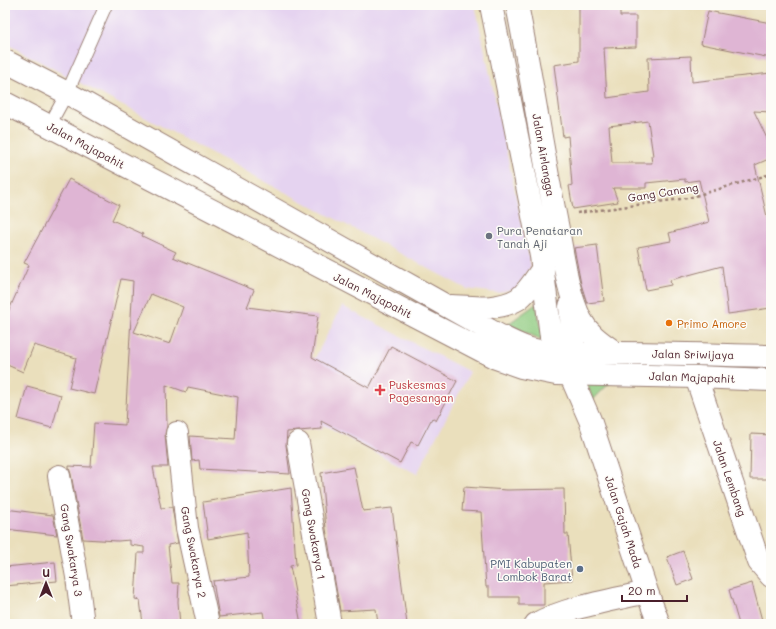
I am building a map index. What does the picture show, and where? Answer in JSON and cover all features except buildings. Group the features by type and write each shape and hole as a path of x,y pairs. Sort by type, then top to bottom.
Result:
{"main road":[{"name":"Jalan Airlangga","path":"491,5 542,262 552,353"},
{"name":"Jalan Airlangga","path":"517,5 566,273 580,319 587,330 616,353"},
{"path":"5,61 67,93 503,337 530,349 552,353 572,364"},
{"name":"Jalan Majapahit","path":"6,106 49,126 496,358 521,367 556,374 572,364 616,353"},
{"path":"446,306 484,307 503,305 518,298 528,288 542,262"},
{"path":"566,273 572,364"},
{"name":"Jalan Sriwijaya","path":"616,353 771,356"},
{"name":"Jalan Majapahit","path":"572,364 696,377 771,380"},
{"name":"Jalan Gajah Mada","path":"572,364 647,592 659,624"},
{"name":"Jalan Lembang","path":"696,377 759,562 771,576"},
{"name":"Gang Swakarya 2","path":"177,433 187,528 208,624"},
{"name":"Gang Swakarya 1","path":"298,444 330,624"},
{"name":"Gang Swakarya 3","path":"59,476 77,577 83,624"},
{"path":"536,624 567,612 647,592"}],"lane":[{"path":"49,126 67,93 106,5"}],"path":[{"name":"Gang Canang","path":"555,216 688,198 771,174"}],"shaded area":[{"path":"5,5 475,5 531,266 516,289 498,293 467,289 5,43"},
{"name":"Puskesmas Pagesangan","path":"342,306 470,372 417,474 289,408"}],"green space":[{"path":"536,304 544,341 508,324"},
{"path":"584,375 615,377 593,400"}],"place":[{"name":"Pura Penataran Tanah Aji","path":"489,236"},
{"name":"Primo Amore","path":"669,323"},
{"name":"Puskesmas Pagesangan","path":"380,390"},
{"name":"PMI Kabupaten Lombok Barat","path":"580,569"}]}
